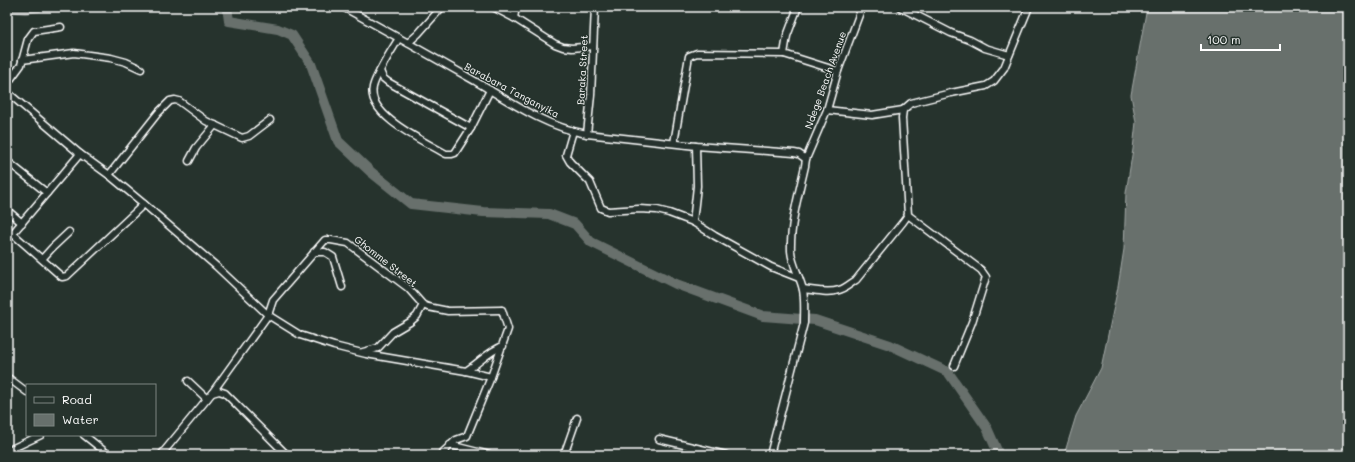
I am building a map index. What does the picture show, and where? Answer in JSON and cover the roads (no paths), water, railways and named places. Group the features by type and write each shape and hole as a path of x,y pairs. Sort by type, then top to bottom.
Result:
{"street":[{"name":"Barabara Tanganyika","path":"343,7 550,123 573,131 587,134 696,146 794,153 799,154 806,159"},
{"path":"408,43 442,7"},
{"path":"493,7 514,18 555,44 572,48 593,46"},
{"path":"514,18 516,7"},
{"name":"Baraka Street","path":"587,134 591,95 595,7"},
{"path":"784,54 787,36 798,7"},
{"name":"Ndege Beach Avenue","path":"770,455 804,324 805,301 803,289 793,265 791,252 792,234 806,159 827,110 838,71 862,7"},
{"path":"900,7 951,33 961,36 985,48 1009,55"},
{"path":"827,110 852,114 872,115 903,110 911,103 986,86 994,81 1001,73 1029,7"},
{"path":"7,84 21,65 28,39 34,31 61,26"},
{"path":"399,38 373,86 374,99 380,110 390,120 446,154 452,154 458,150 490,90"},
{"path":"22,60 74,53 111,58 126,62 141,69"},
{"path":"674,143 689,56 697,53 784,54 838,71"},
{"path":"380,71 383,78 388,82 471,128"},
{"path":"7,92 80,154 109,174 216,266 268,315 300,335 361,353 466,371 491,377"},
{"path":"109,174 158,113 170,101 179,101 206,121 242,138 249,136 270,120"},
{"path":"803,289 830,292 840,290 856,280 908,215 902,118 903,110"},
{"path":"189,161 196,148 216,125"},
{"path":"573,131 566,155 570,162 590,182 602,208 608,211 639,209 657,210 693,222 771,267 799,278"},
{"path":"693,222 697,186 696,146"},
{"path":"7,240 48,194 80,154"},
{"path":"7,161 48,194"},
{"path":"13,234 62,276 67,276 144,204"},
{"path":"7,210 22,223"},
{"path":"908,215 981,270 986,277 972,322 954,366"},
{"path":"42,259 69,232"},
{"name":"Ghomme Street","path":"161,455 212,393 268,315 273,300 322,243 328,240 348,243 408,288 423,305"},
{"path":"314,252 325,252 333,257 342,287"},
{"path":"361,353 378,348 393,332 417,316 423,305 448,311 502,310 508,329 503,346 467,436 456,440 440,455"},
{"path":"466,371 478,364 497,348 503,346"},
{"path":"7,377 26,391"},
{"path":"188,381 207,398"},
{"path":"212,393 219,391 225,393 287,455"},
{"path":"564,455 577,418"},
{"path":"7,451 39,436"},
{"path":"85,436 109,455"},
{"path":"659,439 726,455"},
{"path":"450,445 490,455"}],"water":[{"path":"1147,7 1348,7 1348,455 1064,455 1076,416 1101,368 1118,287 1124,249 1126,193 1136,122 1131,95"}],"waterway":[{"path":"7,7 25,9 39,7"},
{"path":"227,7 229,21 278,29 292,35 311,64 338,141 371,172 411,204 483,212 549,214 575,224 591,242 676,284 763,316 815,320 890,345 948,372 987,428 999,455"}]}
